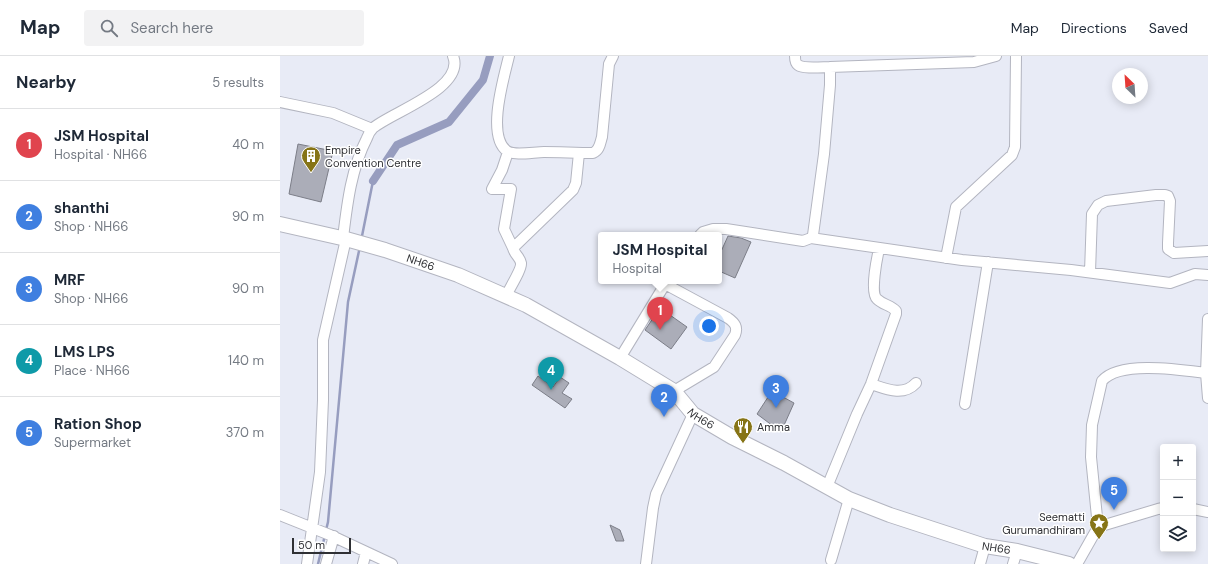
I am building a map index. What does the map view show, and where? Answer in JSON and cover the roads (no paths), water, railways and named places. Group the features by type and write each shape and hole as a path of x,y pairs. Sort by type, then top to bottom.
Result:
{"highway":[{"name":"NH66","path":"280,224 385,250 458,275 526,305 620,358 674,391 693,414 732,437 784,463 849,499 985,546 1015,558 1069,564"}],"street":[{"path":"307,564 315,528 320,472 323,400 323,340 344,239 349,194 355,168 361,150 372,129 440,87 454,71 455,67 453,56"},
{"path":"509,56 496,128 498,137 503,147 508,152 519,153 593,153 597,151 600,147 602,136 609,64 613,56"},
{"path":"794,56 798,66 804,67 895,60 974,62 996,56"},
{"path":"946,258 956,207 1012,155 1015,147 1016,56"},
{"path":"811,238 815,228 824,154 830,85 830,66"},
{"path":"280,102 334,113 372,129"},
{"path":"506,296 521,266 520,259 514,251 504,229 511,189 492,189 502,170 508,152"},
{"path":"513,248 574,190 579,153"},
{"path":"1090,272 1092,214 1098,205 1106,201 1156,195 1168,196 1170,200 1168,249 1174,253 1208,251"},
{"path":"703,232 713,229 726,229 792,240 803,241 811,238 946,258 1090,272 1170,283 1195,274 1208,275"},
{"path":"827,487 871,384 896,314 894,308 879,301 875,296 874,274 879,249"},
{"path":"965,404 988,262"},
{"path":"620,358 665,284"},
{"path":"668,284 728,318 736,325 737,330 714,367 674,391"},
{"path":"1208,319 1206,373 1208,398"},
{"path":"1077,564 1098,527 1091,457 1092,425 1102,381 1106,376 1115,372 1146,368 1206,373"},
{"path":"871,384 895,391 908,390 916,383"},
{"path":"646,564 656,494 693,414"},
{"path":"831,560 849,499"},
{"path":"1098,527 1160,508"},
{"path":"1196,510 1208,512"},
{"path":"280,515 332,535 392,564"},
{"path":"326,564 332,535"},
{"path":"980,564 985,546"},
{"path":"363,564 366,552"}],"waterway":[{"path":"373,181 397,145 449,122 483,80 490,56"},
{"path":"362,236 373,181"},
{"path":"326,530 328,522 348,302 359,251"},
{"path":"318,564 325,535"}],"place":[{"name":"Empire Convention Centre","path":"311,173"},
{"name":"JSM Hospital","path":"660,330"},
{"name":"LMS LPS","path":"551,390"},
{"name":"MRF","path":"776,408"},
{"name":"shanthi","path":"664,417"},
{"name":"Amma","path":"743,444"},
{"name":"Ration Shop","path":"1114,510"},
{"name":"Seematti Gurumandhiram","path":"1099,540"}]}
